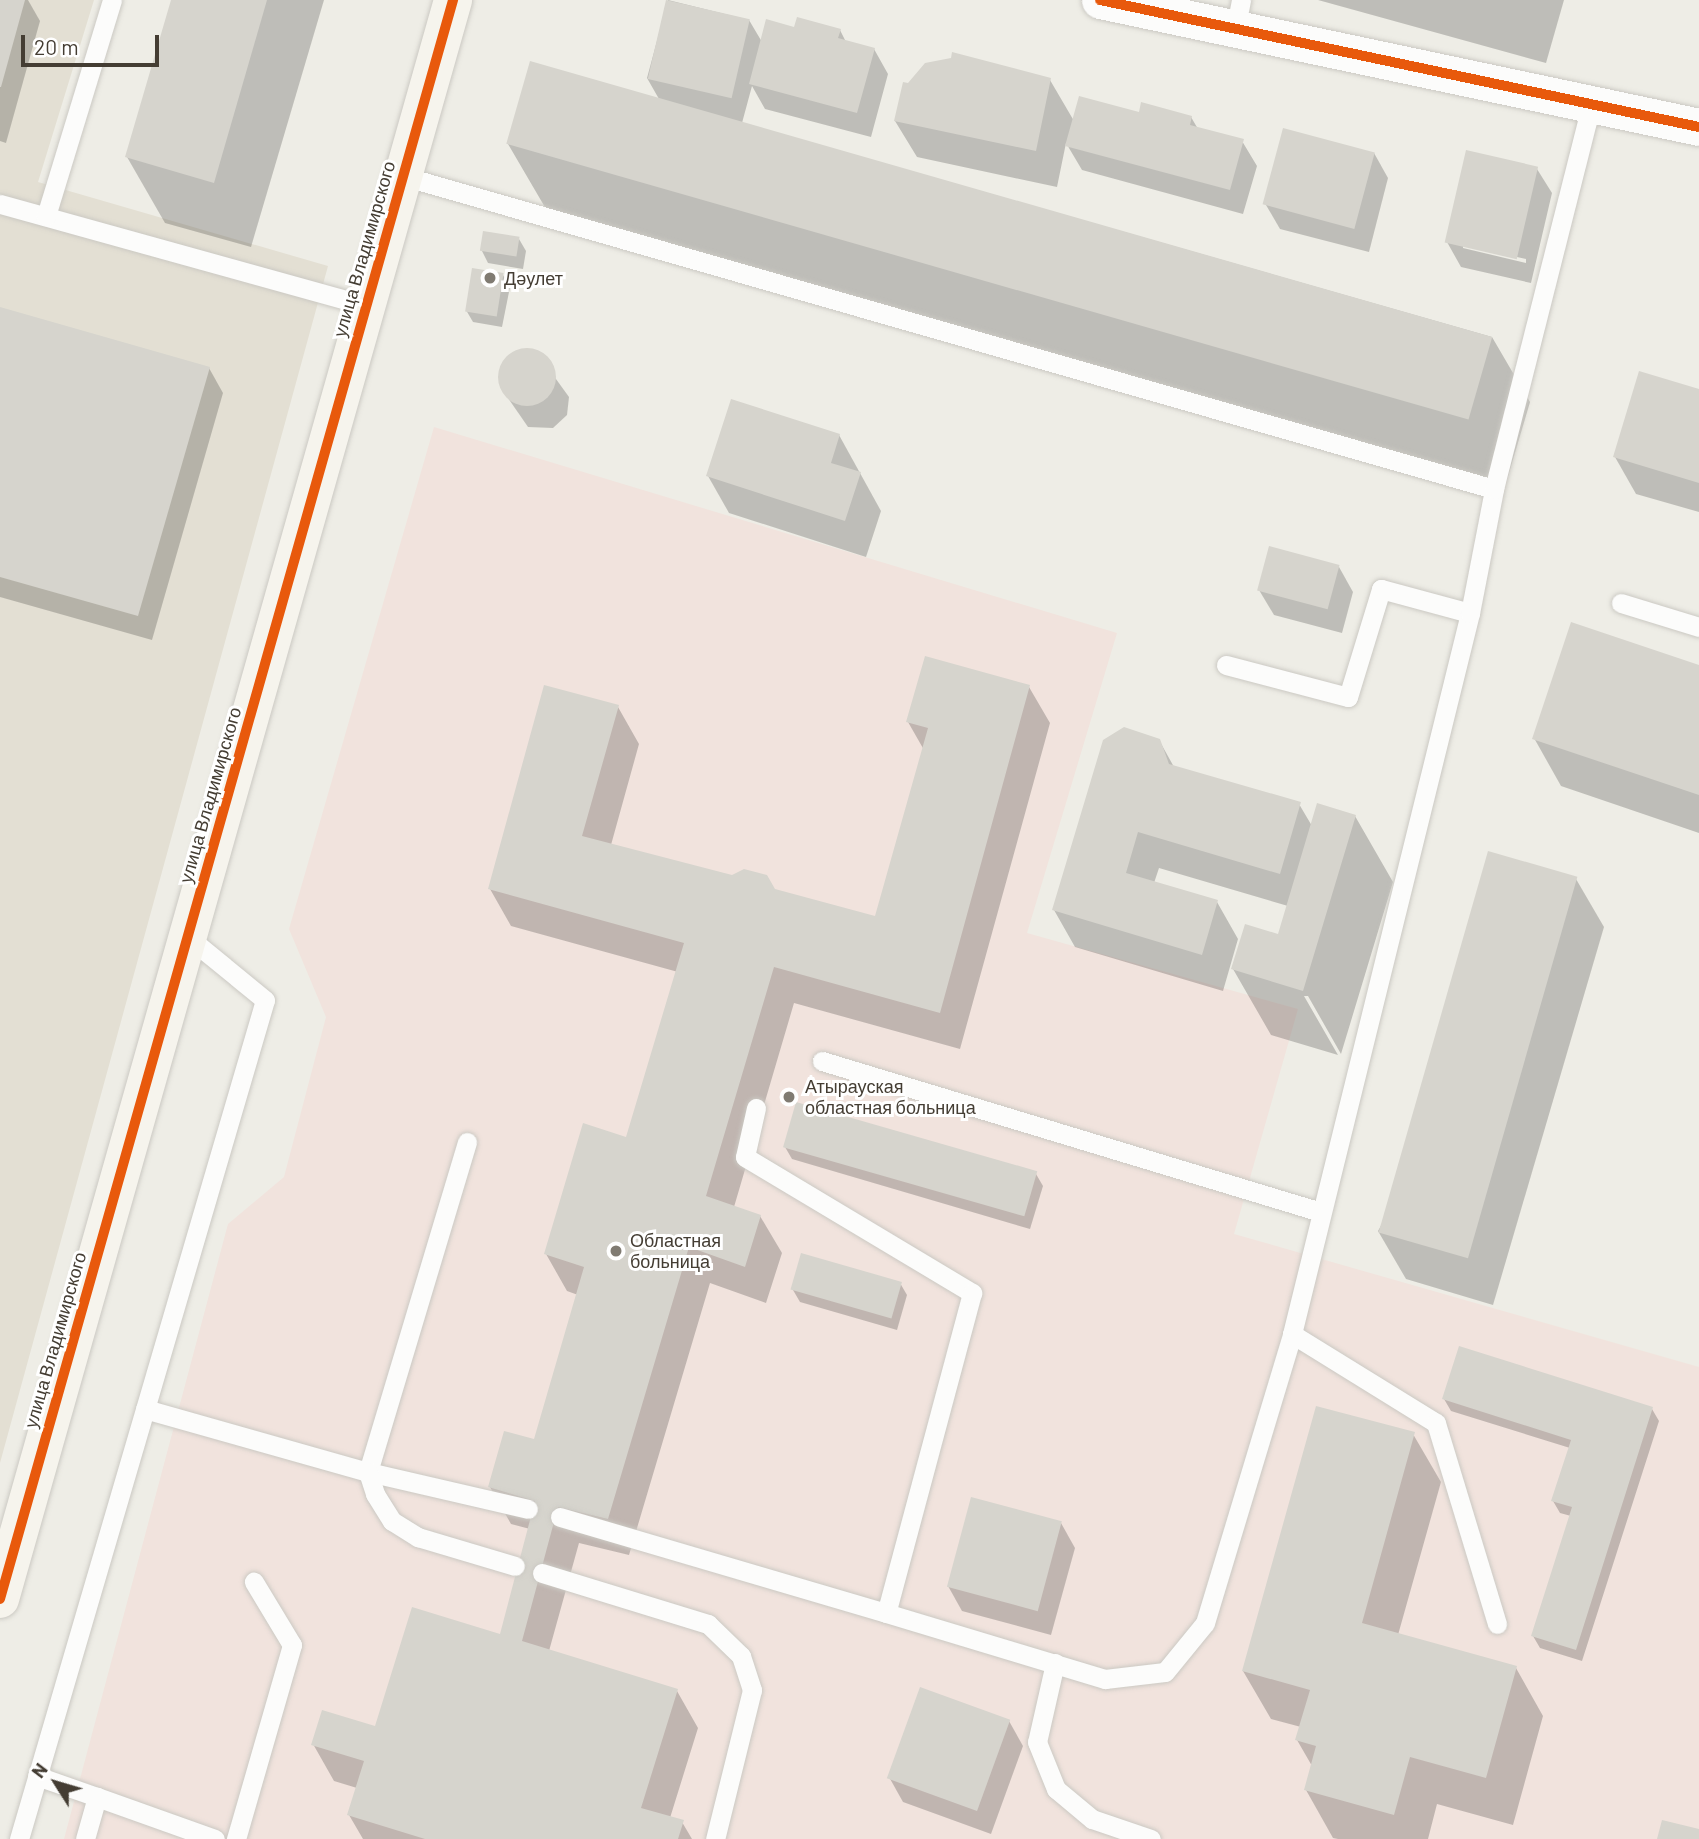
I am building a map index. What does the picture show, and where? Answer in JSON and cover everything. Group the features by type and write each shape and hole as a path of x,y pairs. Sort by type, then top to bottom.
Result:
{"street":[{"name":"улица Владимирского","path":"0,1599 453,0"},
{"path":"1100,0 1238,15 1591,106 1699,127"}],"lane":[{"path":"46,216 112,0"},
{"path":"559,1517 1105,1679 1165,1672 1205,1623 1292,1334 1470,613 1494,489 1591,106"},
{"path":"403,176 1494,489"},
{"path":"0,204 367,306"},
{"path":"1226,664 1348,697 1381,589 1470,613"},
{"path":"1621,603 1699,627"},
{"path":"19,1839 265,1000 188,937"},
{"path":"822,1061 1321,1212"},
{"path":"756,1108 745,1157 972,1293 886,1613"},
{"path":"467,1142 368,1472 374,1494 392,1521 418,1537 516,1566"},
{"path":"1292,1334 1437,1423 1497,1624"},
{"path":"145,1409 368,1472 528,1509"},
{"path":"542,1573 708,1624 741,1656 752,1690 715,1839"},
{"path":"236,1839 292,1646 254,1582"},
{"path":"1055,1663 1037,1742 1055,1789 1092,1819 1151,1839"},
{"path":"37,1776 215,1839"},
{"path":"85,1839 97,1797"}],"shaded area":[{"path":"0,0 94,0 38,182 328,266 0,1463"},
{"name":"Атырауская областная больница","path":"434,427 1117,633 1027,933 1298,1009 1234,1234 1699,1367 1699,1839 64,1839 228,1224 284,1177 326,1017 289,929"}],"building":[{"path":"0,0 25,0 1,87 0,87"},
{"path":"171,0 267,0 214,183 125,157"},
{"path":"666,0 750,19 732,98 648,79"},
{"path":"797,17 841,29 838,38 875,48 857,113 749,84 766,19 794,27"},
{"path":"952,52 1051,78 1036,151 894,121 903,82 908,83 925,63 951,58"},
{"path":"530,61 1492,337 1469,420 506,144"},
{"path":"1079,96 1139,112 1141,102 1192,116 1190,125 1244,139 1230,190 1065,146"},
{"path":"1283,128 1375,153 1354,229 1263,204"},
{"path":"1466,150 1538,167 1517,259 1445,243"},
{"path":"483,231 520,237 516,257 480,251"},
{"path":"472,268 504,273 497,316 465,311"},
{"path":"0,307 210,367 138,616 0,577"},
{"path":"521,348 533,348 548,356 556,371 556,383 548,398 533,406 521,406 506,398 498,383 498,371 506,356"},
{"path":"1639,371 1699,389 1699,483 1613,457"},
{"path":"731,399 840,434 831,463 861,472 845,521 706,476"},
{"path":"1269,546 1340,565 1328,609 1257,590"},
{"path":"1571,622 1699,665 1699,795 1532,739"},
{"name":"Областная больница","path":"925,656 1030,685 940,1013 774,967 706,1196 761,1215 745,1267 689,1247 608,1519 558,1507 522,1641 678,1689 641,1808 684,1820 678,1839 425,1839 347,1815 364,1761 311,1745 322,1710 375,1726 412,1607 500,1634 535,1501 488,1487 504,1431 534,1439 584,1267 544,1254 583,1123 626,1137 684,943 488,889 544,685 619,705 582,836 732,875 744,869 767,875 775,889 875,916 928,728 906,722"},
{"path":"1124,727 1160,739 1169,764 1301,802 1280,874 1138,832 1126,873 1218,900 1202,955 1052,910 1103,740"},
{"path":"1317,803 1356,815 1303,991 1231,969 1245,924 1278,934"},
{"path":"1488,851 1577,877 1468,1258 1379,1233"},
{"path":"796,1102 1037,1171 1024,1216 783,1147"},
{"path":"801,1253 902,1282 891,1318 791,1290"},
{"path":"1459,1346 1653,1407 1576,1650 1531,1636 1572,1507 1551,1501 1571,1440 1442,1399"},
{"path":"1316,1406 1415,1432 1362,1623 1517,1666 1486,1778 1410,1757 1394,1815 1304,1790 1316,1746 1295,1740 1310,1690 1242,1671"},
{"path":"971,1497 1062,1521 1038,1611 947,1587"},
{"path":"920,1687 1010,1720 977,1811 887,1778"},
{"path":"1662,1820 1699,1829 1699,1839 1657,1839"}],"cycle path":[{"path":"0,1599 453,0"},
{"path":"1100,0 1699,127"}],"place":[{"name":"Дәулет","path":"490,278"},
{"name":"Атырауская областная больница","path":"789,1097"},
{"name":"Областная больница","path":"616,1251"}]}
